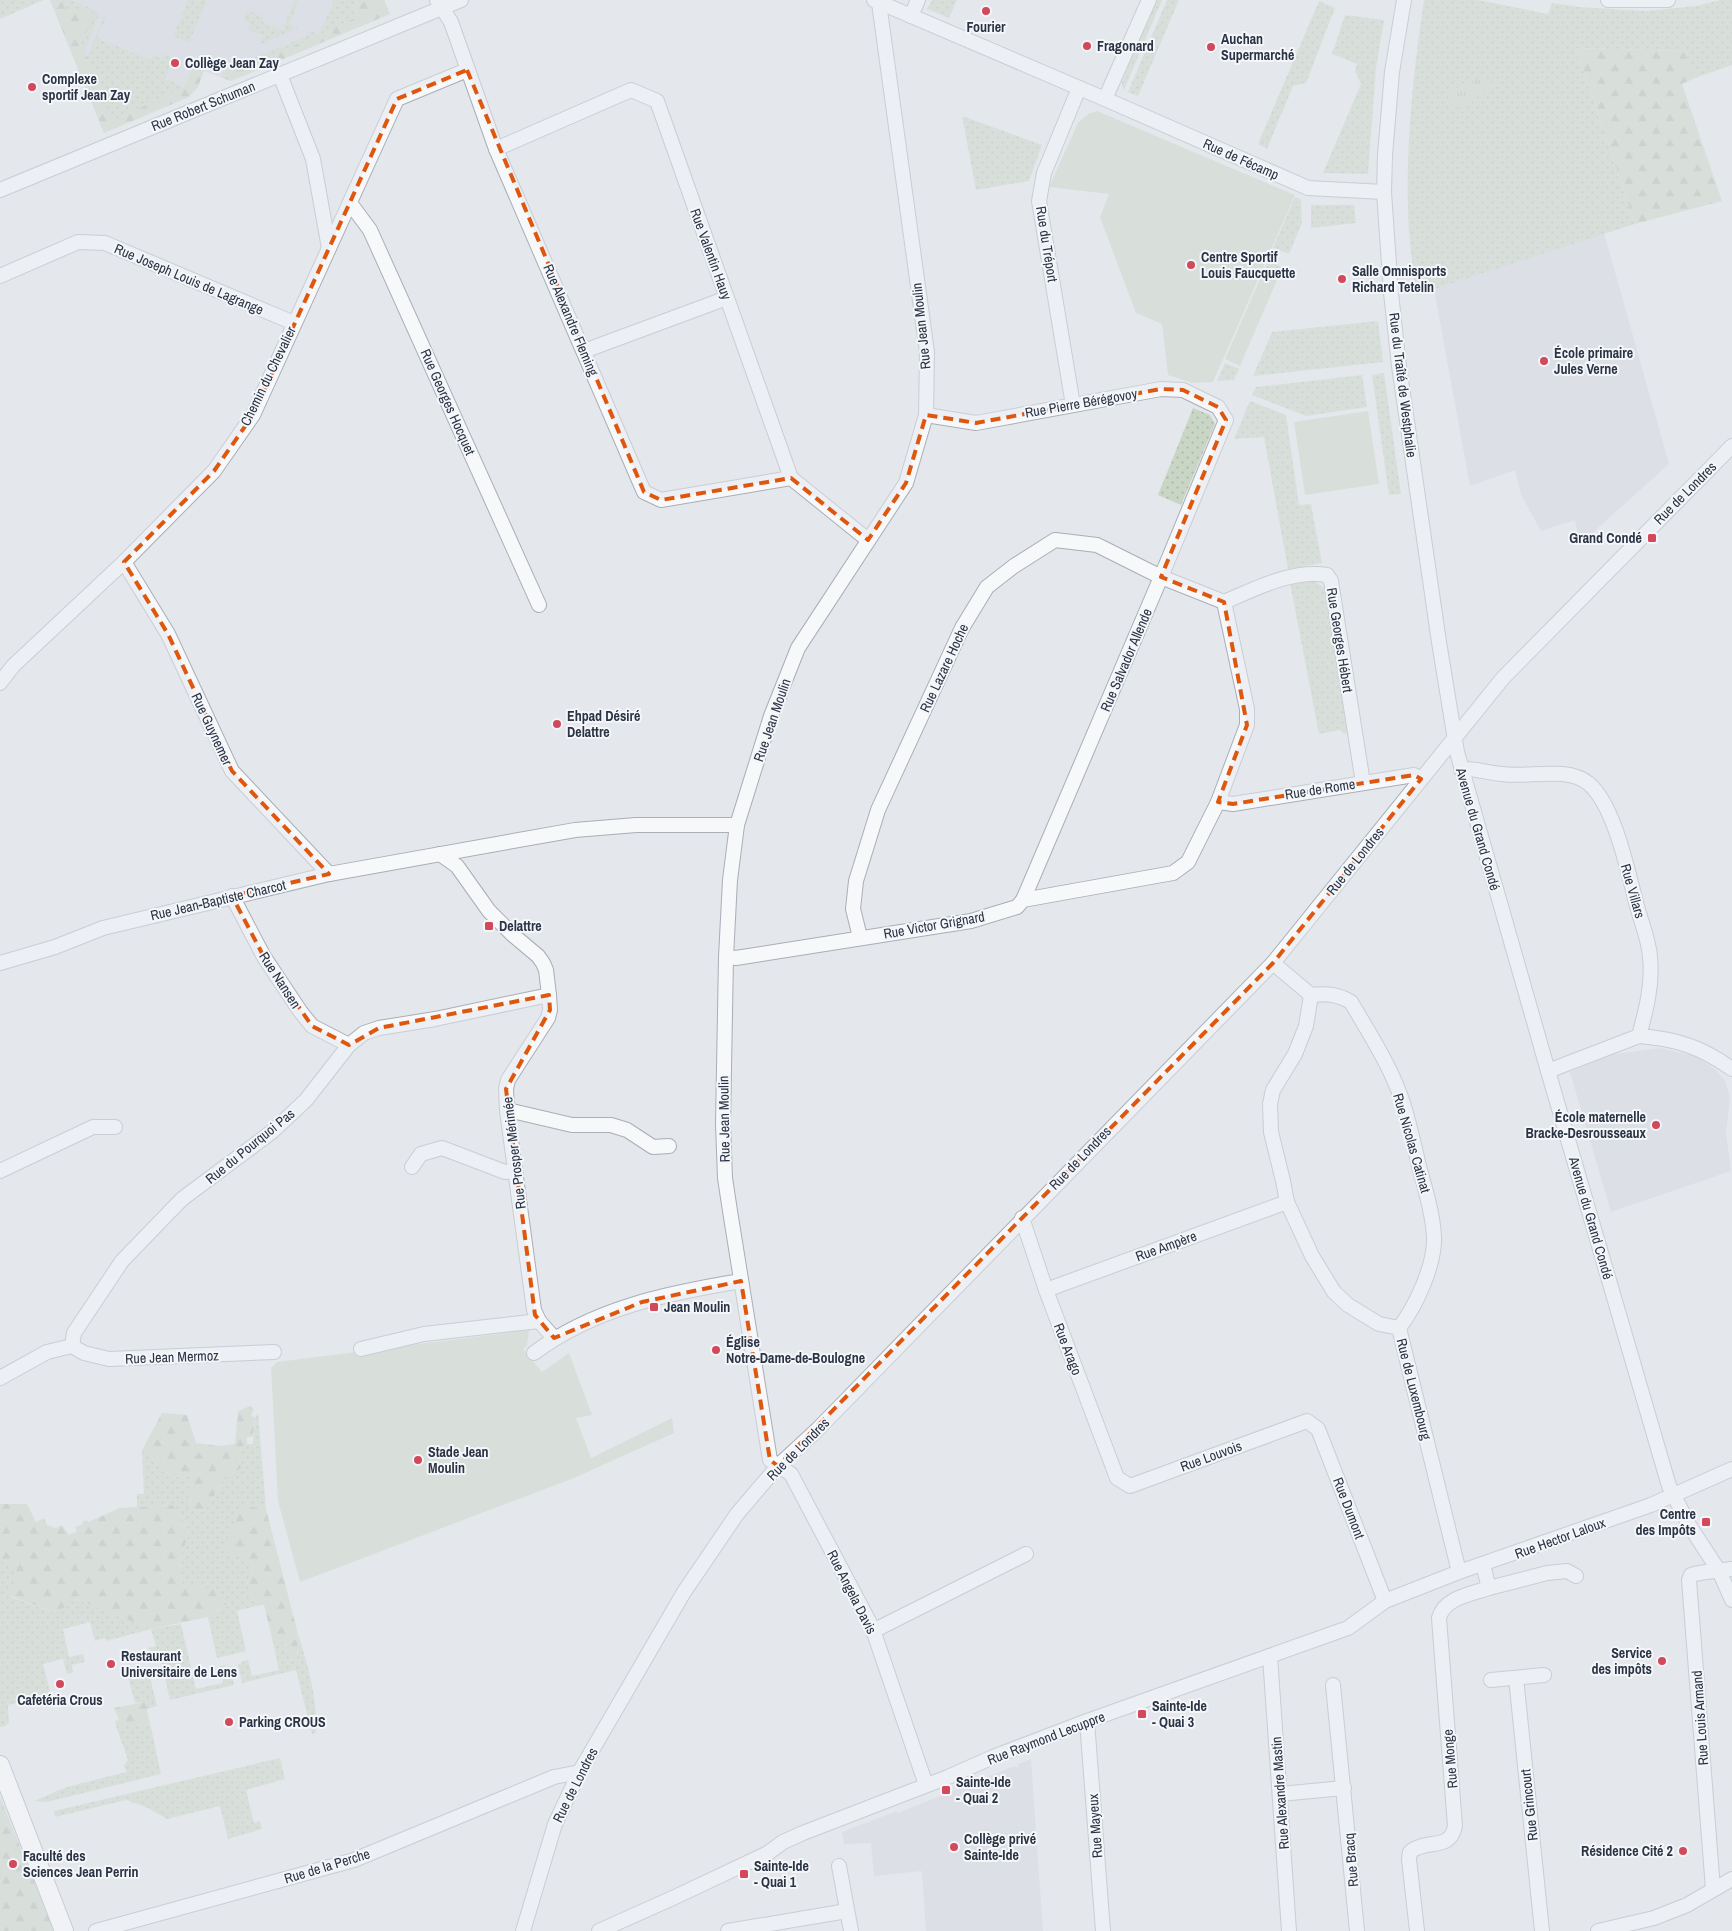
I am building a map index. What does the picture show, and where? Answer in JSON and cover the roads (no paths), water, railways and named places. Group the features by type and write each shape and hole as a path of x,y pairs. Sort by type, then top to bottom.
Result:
{"main road":[{"path":"0,1765 64,1931"}],"street":[{"name":"Rue Robert Schuman","path":"0,190 280,75 439,4 461,0"},
{"path":"911,16 918,0"},
{"path":"1105,99 1149,0"},
{"name":"Rue du Traîté de Westphalie","path":"1404,0 1391,86 1385,155 1384,192 1391,294 1399,366 1439,642 1455,737"},
{"path":"1608,0 1668,0"},
{"name":"Rue de Fécamp","path":"876,1 1308,188 1384,192"},
{"name":"Rue Jean Moulin","path":"778,1466 770,1460 725,1178 723,1124 726,957 730,880 737,825 772,716 798,648 906,483 926,415 926,352 876,1"},
{"name":"Rue Alexandre Fleming","path":"439,4 450,22 496,149 644,492 661,500 791,478"},
{"name":"Chemin du Chevalier","path":"0,683 13,666 124,562 214,471 253,415 397,98 467,70"},
{"path":"280,75 312,159 329,248"},
{"name":"Rue du Tréport","path":"1073,405 1040,201 1044,174 1080,88"},
{"name":"Rue Valentin Hauy","path":"496,149 631,90 656,101 791,478"},
{"name":"Rue Georges Hocquet","path":"350,203 370,230 539,605"},
{"name":"Rue Joseph Louis de Lagrange","path":"0,276 78,242 105,243 294,323"},
{"path":"584,351 727,298"},
{"name":"Rue Pierre Bérégovoy","path":"926,415 976,423 1161,388 1183,390 1218,407 1226,420"},
{"name":"Rue Salvador Allende","path":"1023,900 1226,420"},
{"name":"Rue de Londres","path":"523,1931 555,1824 580,1772 684,1592 737,1514 778,1466 817,1430 1273,963 1502,678 1732,446"},
{"path":"791,478 868,540"},
{"name":"Rue Lazare Hoche","path":"860,938 853,909 856,881 878,810 962,628 987,587 1014,566 1055,540 1097,545 1161,577"},
{"name":"Rue Guynemer","path":"124,562 168,634 232,771 329,874"},
{"name":"Rue Georges Hébert","path":"1224,602 1272,582 1292,577 1327,575 1331,581 1363,783"},
{"path":"1161,577 1224,602 1247,709 1247,725 1218,802"},
{"name":"Avenue du Grand Condé","path":"1455,737 1461,769 1669,1486 1689,1525 1725,1570 1732,1600"},
{"name":"Rue Villars","path":"1461,769 1471,768 1500,774 1524,776 1550,773 1564,774 1586,782 1594,789 1611,819 1650,956 1651,986 1639,1036"},
{"name":"Rue de Rome","path":"1218,802 1233,804 1414,775 1421,779"},
{"name":"Rue Victor Grignard","path":"726,957 736,958 971,921 1017,907 1023,900 1172,873 1188,862 1218,802"},
{"name":"Rue Jean-Baptiste Charcot","path":"0,963 55,947 103,928 329,874 575,830 636,825 737,825"},
{"path":"440,854 457,866 488,911 538,956 546,970 549,994"},
{"name":"Rue Nansen","path":"232,896 264,957 300,1011 312,1026 348,1045"},
{"path":"1273,963 1311,995"},
{"name":"Rue Nicolas Catinat","path":"1311,995 1327,993 1342,997 1351,1002 1387,1065 1402,1100 1417,1156 1427,1194 1434,1238 1425,1278 1406,1319 1399,1328"},
{"name":"Rue du Pourquoi Pas","path":"72,1346 74,1334 122,1261 182,1199 273,1131 306,1100 348,1045 364,1033 379,1028 435,1019 549,994"},
{"name":"Rue Prosper Mérimée","path":"549,994 550,1010 548,1018 508,1080 506,1089 507,1111 534,1310 539,1321 554,1338"},
{"name":"Rue de Luxembourg","path":"1311,995 1306,1026 1295,1054 1273,1090 1270,1104 1271,1132 1286,1202 1312,1256 1334,1292 1348,1305 1379,1324 1399,1328 1459,1572"},
{"path":"1548,1072 1639,1036 1661,1038 1697,1048 1712,1055 1732,1069"},
{"path":"507,1111 512,1110 572,1125 611,1125 627,1130 653,1147 669,1146"},
{"path":"0,1171 92,1127 115,1127"},
{"path":"412,1167 421,1154 442,1148 505,1172 515,1171"},
{"name":"Rue Ampère","path":"1046,1290 1286,1202"},
{"name":"Rue Arago","path":"1022,1218 1046,1290 1117,1478"},
{"path":"534,1353 554,1338 583,1323 642,1302 677,1293 741,1281"},
{"path":"361,1350 424,1334 539,1321"},
{"path":"0,1378 47,1352 72,1346"},
{"name":"Rue Jean Mermoz","path":"72,1346 84,1353 109,1359 274,1352"},
{"name":"Rue Louvois","path":"1117,1478 1130,1486 1307,1421"},
{"name":"Rue Dumont","path":"1307,1421 1318,1429 1385,1601"},
{"name":"Rue Angela Davis","path":"778,1466 791,1474 874,1631 926,1786"},
{"name":"Rue Hector Laloux","path":"1385,1601 1459,1572 1675,1496 1732,1469"},
{"path":"874,1631 1026,1554"},
{"path":"1483,1565 1489,1588 1547,1572 1568,1571 1576,1576"},
{"name":"Rue Louis Armand","path":"1714,1889 1689,1580 1691,1575 1706,1571 1725,1570"},
{"name":"Rue Monge","path":"1417,1931 1409,1859 1410,1852 1416,1847 1448,1841 1453,1836 1455,1826 1439,1618 1441,1609 1449,1602 1489,1588"},
{"name":"Rue Raymond Lecuppre","path":"607,1930 768,1853 783,1842 803,1833 1088,1721 1348,1628 1385,1601"},
{"name":"Rue Alexandre Mastin","path":"1270,1656 1288,1931"},
{"path":"1491,1680 1544,1675"},
{"name":"Rue Grincourt","path":"1516,1678 1542,1931"},
{"name":"Rue Bracq","path":"1333,1685 1357,1931"},
{"name":"Rue Mayeux","path":"1088,1721 1103,1931"},
{"name":"Rue de la Perche","path":"96,1931 354,1860 554,1776 580,1772"},
{"path":"1280,1794 1344,1788"},
{"path":"839,1866 851,1931"},
{"path":"1598,1931 1654,1918 1688,1905 1732,1879"},
{"path":"728,1931 848,1911"}],"place":[{"name":"Fourier","path":"986,11"},
{"name":"Fragonard","path":"1087,46"},
{"name":"Auchan Supermarché","path":"1211,47"},
{"name":"Collège Jean Zay","path":"175,63"},
{"name":"Complexe sportif Jean Zay","path":"32,87"},
{"name":"Centre Sportif Louis Faucquette","path":"1191,265"},
{"name":"Salle Omnisports Richard Tetelin","path":"1342,279"},
{"name":"École primaire Jules Verne","path":"1544,361"},
{"name":"Grand Condé","path":"1652,538"},
{"name":"Ehpad Désiré Delattre","path":"557,724"},
{"name":"Delattre","path":"489,926"},
{"name":"École maternelle Bracke-Desrousseaux","path":"1656,1125"},
{"name":"Jean Moulin","path":"654,1307"},
{"name":"Église Notre-Dame-de-Boulogne","path":"716,1350"},
{"name":"Stade Jean Moulin","path":"418,1460"},
{"name":"Centre des Impôts","path":"1706,1522"},
{"name":"Service des impôts","path":"1662,1661"},
{"name":"Restaurant Universitaire de Lens","path":"111,1664"},
{"name":"Cafetéria Crous","path":"60,1684"},
{"name":"Sainte-Ide - Quai 3","path":"1142,1714"},
{"name":"Parking CROUS","path":"229,1722"},
{"name":"Sainte-Ide - Quai 2","path":"946,1790"},
{"name":"Collège privé Sainte-Ide","path":"954,1847"},
{"name":"Résidence Cité 2","path":"1683,1851"},
{"name":"Faculté des Sciences Jean Perrin","path":"13,1864"},
{"name":"Sainte-Ide - Quai 1","path":"744,1874"}]}
